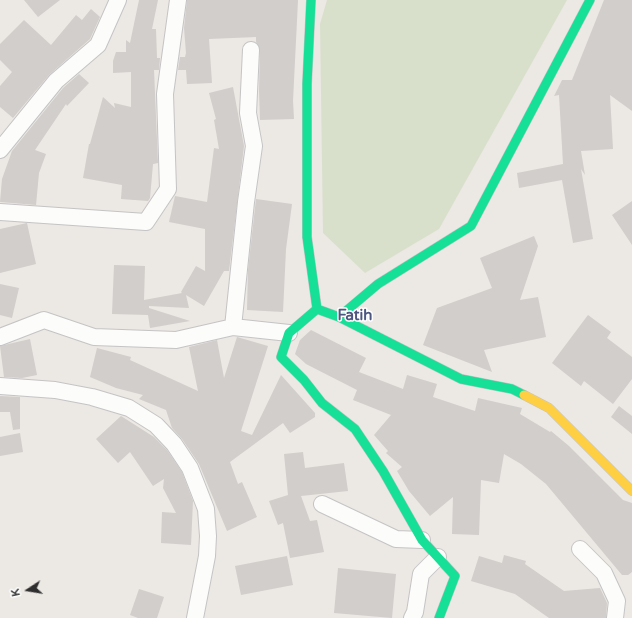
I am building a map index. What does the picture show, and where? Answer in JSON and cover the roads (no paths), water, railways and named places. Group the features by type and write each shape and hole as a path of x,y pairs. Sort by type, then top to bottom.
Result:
{"street":[{"path":"0,150 56,81 98,45 118,0"},
{"path":"0,212 146,222 168,189 165,94 178,0"},
{"path":"312,0 308,35 307,77 307,237 317,309"},
{"path":"339,317 378,284 471,226 590,0"},
{"path":"233,327 246,202 254,146 248,114 251,50"},
{"path":"317,309 339,317 461,378 512,389 550,408 632,491"},
{"path":"317,309 289,333 281,357 304,380 322,403 355,429 383,471 422,540 455,576 439,618"},
{"path":"0,337 44,320 94,337 176,340 233,327 289,333"},
{"path":"0,386 55,390 92,397 129,408 156,425 174,444 190,468 206,509 208,536 207,556 195,618"},
{"path":"322,504 396,539 422,540"},
{"path":"580,549 604,573 616,601 614,618"},
{"path":"412,618 415,612 422,574 438,557"}],"district":[{"name":"Fatih","path":"355,316"}]}
